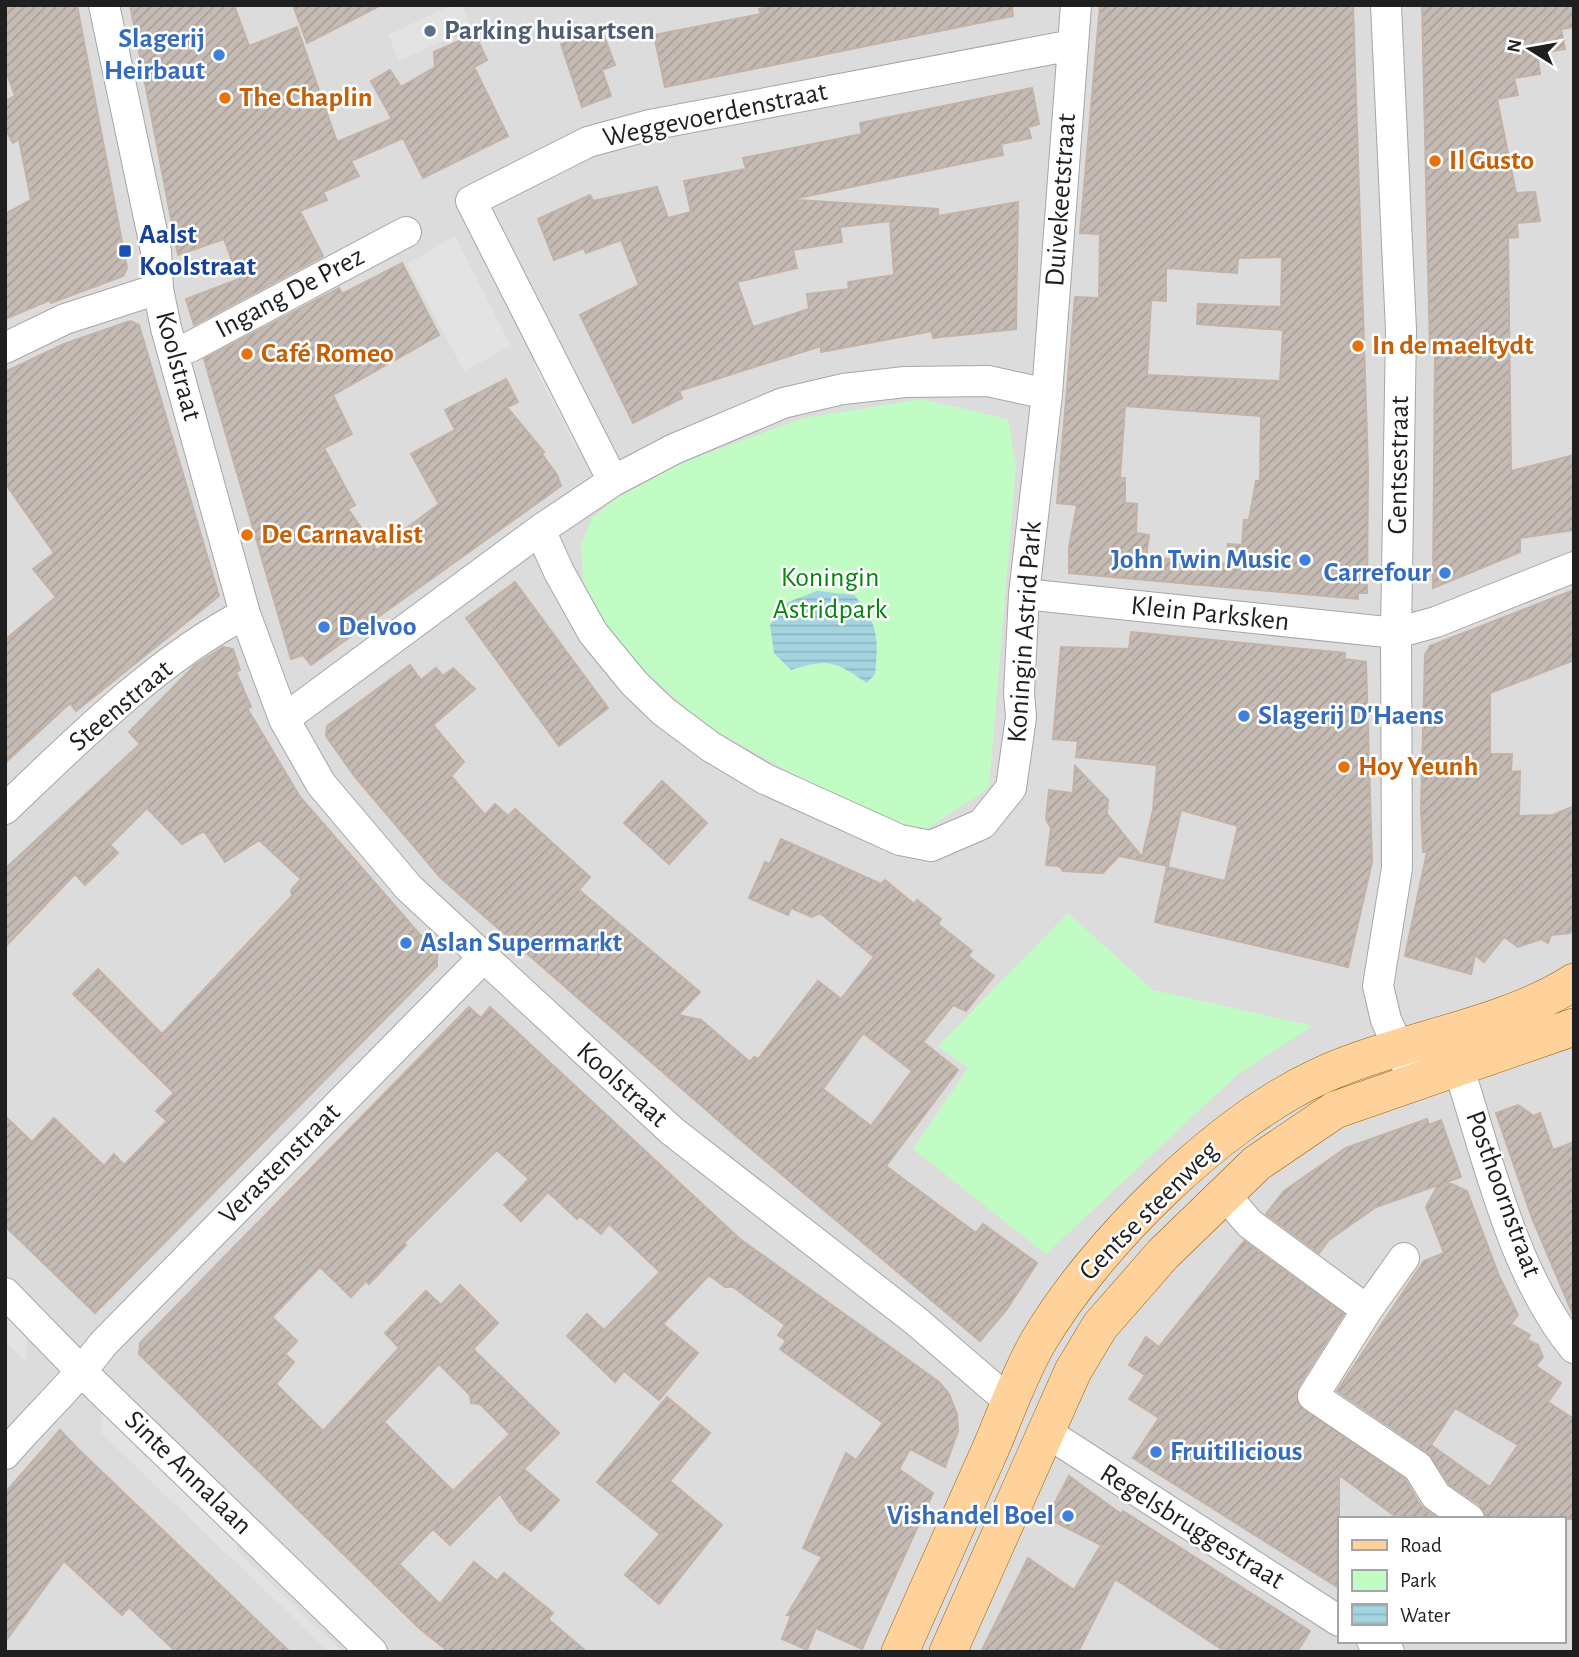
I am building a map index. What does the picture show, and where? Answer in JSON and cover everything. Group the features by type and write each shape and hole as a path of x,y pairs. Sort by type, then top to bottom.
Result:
{"main road":[{"name":"Gentse steenweg","path":"900,1652 1037,1343 1077,1283 1112,1241 1181,1175 1262,1108 1321,1075 1559,992 1574,982"},
{"name":"Gentse steenweg","path":"948,1652 1073,1371 1100,1326 1163,1254 1257,1163 1335,1110 1574,1027"},
{"path":"1011,1403 1046,1432"}],"street":[{"name":"Koolstraat","path":"104,5 156,251 158,289 245,614 284,719 321,784 409,888 672,1131 916,1321 1011,1403"},
{"name":"Duivekeetstraat","path":"1047,394 1076,5"},
{"name":"Gentsestraat","path":"1386,5 1401,330 1396,633 1397,868 1378,986 1385,1020 1415,1083"},
{"name":"Weggevoerdenstraat","path":"612,481 471,201 588,142 650,125 1073,44"},
{"name":"Ingang De Prez","path":"173,352 190,347 406,232"},
{"path":"5,348 65,319 158,289"},
{"path":"284,719 540,530 612,481 674,449 783,403 843,389 905,382 988,381 1047,394"},
{"name":"Koningin Astrid Park","path":"540,530 559,572 593,633 634,683 663,711 711,747 765,779 900,840 931,846 982,824 1011,788 1021,717 1019,693 1024,594 1047,394"},
{"path":"1396,633 1436,621 1574,567"},
{"name":"Klein Parksken","path":"1024,594 1396,633"},
{"name":"Steenstraat","path":"5,809 90,728 212,631 245,614"},
{"name":"Verastenstraat","path":"5,1454 48,1404 82,1372 113,1334 482,958"},
{"name":"Posthoornstraat","path":"1447,1033 1511,1231 1555,1325 1574,1348"},
{"path":"1224,1194 1250,1224 1367,1310"},
{"path":"1404,1258 1367,1310 1314,1396 1418,1467 1436,1496 1465,1517"},
{"name":"Sinte Annalaan","path":"5,1293 82,1372 372,1652"},
{"name":"Regelsbruggestraat","path":"1046,1432 1338,1619"}],"shaded area":[{"path":"5,5 1574,5 1574,1652 5,1652"},
{"name":"Parking huisartsen","path":"451,5 462,5 471,27 399,61 388,35"},
{"path":"455,236 511,346 464,371 407,264"},
{"path":"539,360 584,443 576,448 533,365"},
{"path":"5,1312 27,1333 26,1361 5,1341"},
{"path":"102,1407 237,1535 237,1551 342,1652 329,1652 101,1433"}],"green space":[{"name":"Koningin Astridpark","path":"921,399 1008,419 1016,466 989,788 922,832 864,814 703,723 626,654 584,590 581,545 592,518 617,498 681,463 803,418"},
{"path":"1068,913 1153,990 1313,1026 1238,1074 1046,1254 913,1149 968,1068 938,1046"}],"water":[{"path":"817,591 854,595 868,614 875,632 877,651 875,674 867,683 847,670 831,664 815,664 791,670 774,653 770,625 786,603"}],"building":[{"path":"5,5 77,5 127,268 123,276 51,303 50,300 5,319 5,214 31,200 19,139 13,143 5,128 5,101 15,96 5,68"},
{"path":"130,5 234,5 249,46 297,27 337,142 392,119 371,81 390,70 401,87 435,67 434,52 475,34 487,60 474,67 508,136 423,178 403,138 351,161 359,176 323,192 327,200 300,211 323,256 194,325 186,299 239,279 224,239 178,255"},
{"path":"293,5 381,5 307,43"},
{"path":"777,5 1012,5 1013,16 665,87 654,35 761,14 759,9"},
{"path":"1100,5 1353,5 1368,469 1367,593 1358,593 1358,599 1069,573 1069,547 1077,505 1057,503 1075,297 1099,298 1100,234 1080,233","holes":["1282,257 1281,307 1198,304 1197,324 1283,330 1280,381 1147,375 1151,300 1166,301 1166,268 1237,273 1238,258","1125,406 1261,416 1260,481 1256,481 1249,520 1244,520 1242,545 1228,544 1226,564 1146,557 1149,535 1136,533 1137,504 1125,503 1125,478 1120,478"]},
{"path":"1422,5 1574,5 1574,27 1561,29 1565,49 1537,54 1540,74 1514,78 1518,95 1497,99 1516,193 1535,192 1540,221 1517,223 1518,237 1508,238 1511,471 1574,455 1574,530 1520,538 1520,552 1433,588 1435,351 1430,352"},
{"path":"589,34 591,41 604,36 615,65 602,70 611,96 582,107 561,44"},
{"path":"1032,88 1039,124 1028,127 1031,138 1001,144 1003,155 798,198 938,209 938,216 1018,202 1016,329 933,338 932,331 821,352 821,346 679,391 682,398 633,423 580,315 639,285 621,240 586,253 584,248 554,260 538,219 590,195 593,201 657,187 668,218 691,212 684,181 746,169 743,158 862,134 860,123","holes":["890,221 894,275 848,282 849,289 807,294 809,309 753,327 737,282 797,268 793,250 842,242 840,227"]},
{"path":"402,263 439,335 333,395 352,434 324,448 355,505 348,509 377,550 439,504 411,454 455,430 445,410 506,379 518,402 507,407 544,452 542,454 557,475 561,486 311,665 303,655 291,659 204,359 339,288 342,294"},
{"path":"130,321 139,325 219,596 76,711 70,703 5,763 5,640 56,597 33,569 54,553 5,483 5,372 64,344"},
{"path":"515,582 608,708 559,746 466,618"},
{"path":"1574,590 1574,660 1490,693 1490,754 1512,754 1511,772 1520,771 1519,816 1553,815 1574,806 1574,926 1570,933 1551,935 1548,943 1541,939 1518,947 1504,937 1484,962 1475,955 1471,974 1405,956 1427,852 1423,852 1421,808 1425,655 1430,646"},
{"path":"1131,632 1345,653 1344,659 1366,662 1372,862 1348,967 1155,922 1167,867 1225,881 1238,826 1181,810 1168,866 1119,856 1103,873 1063,871 1059,866 1046,865 1051,828 1046,819 1049,790 1073,793 1075,766 1108,800 1107,814 1142,857 1153,810 1157,765 1076,757 1078,741 1053,739 1061,647 1129,649"},
{"path":"223,647 233,649 240,670 236,672 251,707 247,708 300,797 437,954 437,966 95,1313 5,1226 5,1116 32,1142 54,1118 104,1166 114,1154 124,1165 167,1121 156,1111 174,1093 73,994 98,969 162,1034 292,896 291,890 301,879 259,840 225,862 204,831 182,844 147,808 110,845 118,853 85,885 75,874 5,947 5,869 140,744 129,732 195,665"},
{"path":"410,665 421,680 436,668 443,676 453,668 475,689 433,725 464,762 451,776 485,815 495,804 508,816 515,809 590,877 579,890 700,992 678,1015 701,1020 750,1062 754,1057 758,1059 818,981 841,999 874,957 820,913 812,917 791,908 788,915 749,898 765,862 770,864 781,839 881,884 885,880 914,904 917,900 941,919 938,924 972,951 968,956 994,976 966,1011 953,1005 923,1042 958,1070 886,1166 976,1233 983,1224 1037,1263 1007,1309 980,1341 743,1142 440,877 355,777 326,736 327,726","holes":["863,1033 912,1071 871,1126 823,1089"]},
{"path":"662,781 707,823 669,864 624,823"},
{"path":"469,1007 481,1018 490,1007 740,1239 939,1382 949,1394 957,1414 958,1431 945,1467 910,1449 899,1469 933,1493 862,1649 816,1628 807,1650 782,1639 791,1616 787,1615 822,1557 803,1548 846,1453 856,1460 883,1423 780,1349 786,1341 778,1335 785,1325 733,1287 725,1287 709,1275 663,1324 698,1353 659,1400 624,1371 615,1382 567,1336 587,1314 604,1330 660,1272 609,1224 601,1234 580,1216 577,1219 548,1192 521,1221 504,1205 529,1179 497,1150 404,1243 406,1245 369,1284 366,1281 351,1297 320,1267 272,1317 297,1341 285,1354 294,1362 276,1384 323,1431 399,1348 385,1333 426,1291 441,1305 460,1285 498,1323 473,1349 559,1433 524,1469 559,1500 531,1531 519,1522 500,1494 450,1545 433,1529 399,1564 440,1604 474,1562 497,1581 504,1573 553,1613 548,1619 587,1652 449,1652 419,1628 139,1354 140,1343","holes":["439,1364 470,1395 471,1403 480,1404 510,1434 453,1491 384,1422"]},
{"path":"1518,1105 1534,1116 1540,1113 1553,1150 1574,1142 1574,1317 1532,1218 1496,1113"},
{"path":"1427,1119 1429,1125 1441,1120 1461,1177 1447,1182 1467,1191 1499,1276 1518,1315 1511,1324 1530,1335 1527,1340 1538,1345 1543,1357 1536,1366 1561,1383 1548,1402 1574,1419 1574,1519 1485,1517 1480,1505 1449,1484 1428,1453 1337,1391 1424,1261 1444,1253 1426,1207 1438,1185 1376,1207 1329,1240 1319,1253 1266,1214 1284,1191 1346,1148","holes":["1455,1408 1518,1445 1490,1487 1431,1445"]},
{"path":"1244,1241 1344,1314 1298,1387 1298,1404 1405,1479 1421,1506 1435,1517 1396,1517 1339,1475 1338,1587 1133,1458 1159,1418 1129,1399 1145,1375 1129,1365 1146,1337 1159,1347"},
{"path":"667,1397 710,1433 670,1481 722,1525 659,1604 625,1575 660,1534 597,1482"},
{"path":"60,1430 290,1652 176,1652 129,1607 122,1615 64,1561 5,1642 5,1493"},
{"path":"1069,1476 1121,1514 1123,1511 1310,1631 1297,1652 1226,1652 1115,1579 1078,1652 981,1652 1028,1558 1074,1590 1101,1545 1051,1520 1051,1510"}],"place":[{"name":"Parking huisartsen","path":"430,31"},
{"name":"Slagerij Heirbaut","path":"219,55"},
{"name":"The Chaplin","path":"225,98"},
{"name":"Il Gusto","path":"1435,161"},
{"name":"Aalst Koolstraat","path":"125,251"},
{"name":"In de maeltydt","path":"1358,346"},
{"name":"Café Romeo","path":"247,354"},
{"name":"De Carnavalist","path":"247,535"},
{"name":"John Twin Music","path":"1305,560"},
{"name":"Carrefour","path":"1445,573"},
{"name":"Delvoo","path":"324,627"},
{"name":"Slagerij D'Haens","path":"1244,716"},
{"name":"Hoy Yeunh","path":"1344,767"},
{"name":"Aslan Supermarkt","path":"406,943"},
{"name":"Fruitilicious","path":"1156,1452"},
{"name":"Vishandel Boel","path":"1068,1516"}]}
